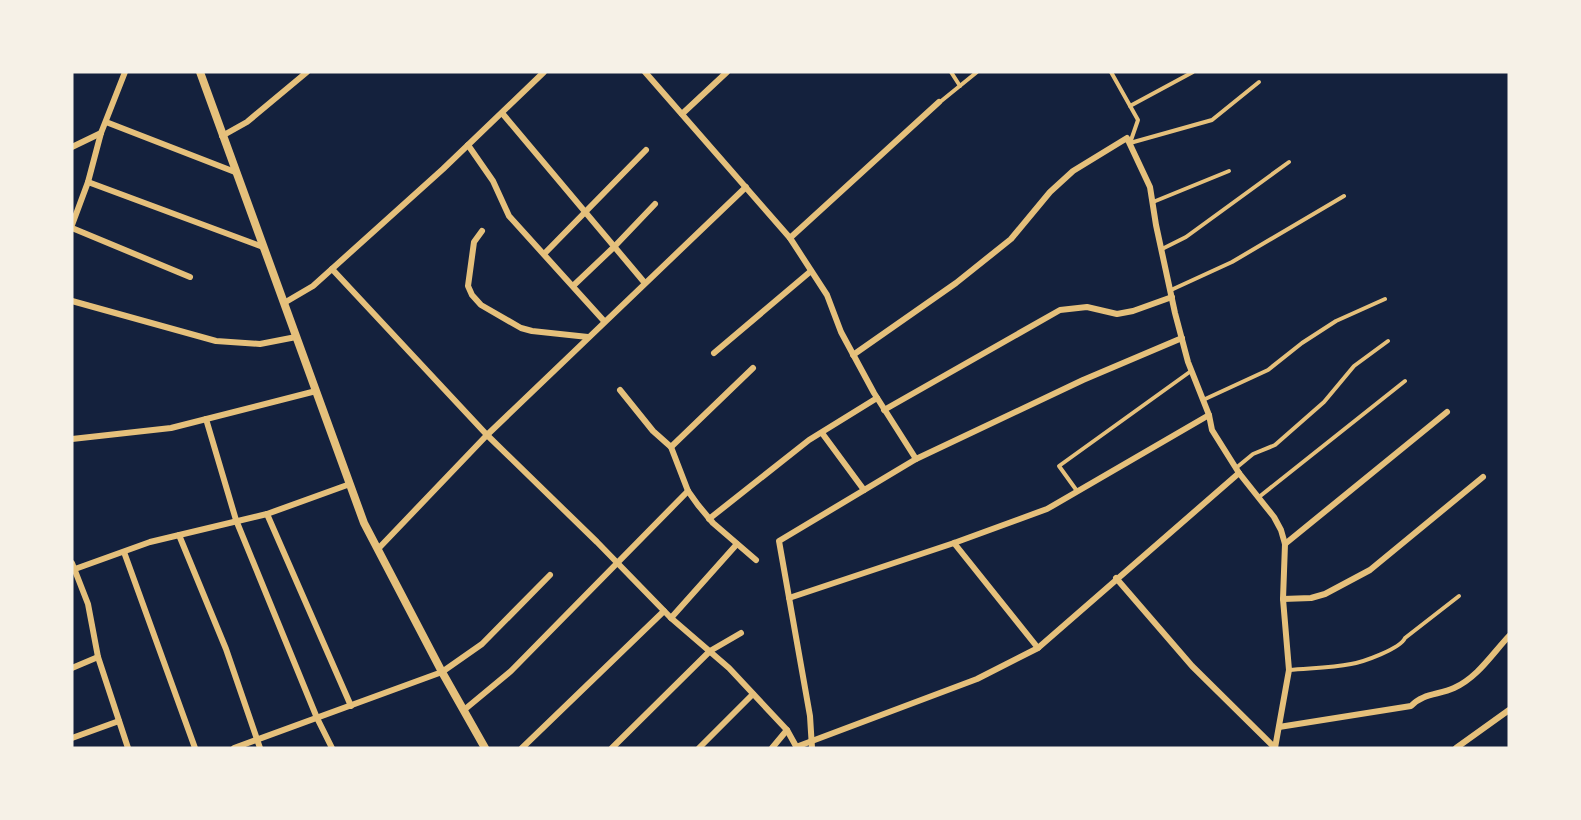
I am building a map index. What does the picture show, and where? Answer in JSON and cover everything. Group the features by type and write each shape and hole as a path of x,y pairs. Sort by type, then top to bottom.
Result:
{"street":[{"path":"125,72 101,133 88,182 72,227 190,277"},
{"path":"200,72 364,523 442,672 485,748"},
{"path":"222,136 247,122 307,72"},
{"path":"284,303 313,286 468,145 544,72"},
{"path":"645,72 790,238 827,295 841,332 884,410 916,459"},
{"path":"682,114 727,72"},
{"path":"790,238 939,102"},
{"path":"502,113 644,282"},
{"path":"106,122 235,172"},
{"path":"72,147 101,133"},
{"path":"854,355 956,283 1011,239 1050,192 1073,171 1127,138 1150,187 1182,338 1212,430 1237,471 1274,517 1285,544 1283,598 1290,670 1275,748"},
{"path":"468,145 494,182 509,216 604,321"},
{"path":"544,254 646,150"},
{"path":"88,182 263,248"},
{"path":"378,549 487,435 644,282 746,187"},
{"path":"573,286 655,204"},
{"path":"482,231 474,242 468,286 472,295 482,305 521,328 588,337"},
{"path":"332,269 487,435 671,618 710,651 753,694 787,730 797,747 811,744 977,679 1038,648 1237,471"},
{"path":"714,353 812,272"},
{"path":"884,410 1060,310 1087,307 1118,314 1133,311 1171,294"},
{"path":"72,301 216,341 260,344 296,337"},
{"path":"811,744 810,716 779,541 916,459 1083,380 1182,338"},
{"path":"672,447 753,368"},
{"path":"620,390 653,431 672,447 688,491 709,519 756,560"},
{"path":"72,439 171,428 316,392"},
{"path":"709,519 822,433 877,398"},
{"path":"1285,544 1447,412"},
{"path":"789,598 954,543 1047,509 1209,415"},
{"path":"206,419 236,520 317,718 332,748"},
{"path":"822,433 864,490"},
{"path":"1283,598 1311,598 1325,594 1370,570 1483,477"},
{"path":"128,748 98,657 88,604 73,566 124,552 150,542 267,514 350,484"},
{"path":"464,710 512,671 616,562 688,491"},
{"path":"267,514 351,705"},
{"path":"179,535 226,649 261,748"},
{"path":"954,543 1038,648"},
{"path":"671,618 737,544"},
{"path":"124,552 195,748"},
{"path":"234,748 442,672 482,644 550,576"},
{"path":"1116,578 1192,666 1275,748"},
{"path":"522,748 664,611"},
{"path":"612,748 710,651 741,633"},
{"path":"1279,727 1411,706 1418,698 1454,688 1476,674 1509,636"},
{"path":"72,668 98,657"},
{"path":"699,748 753,694"},
{"path":"1456,748 1509,710"},
{"path":"72,738 119,721"},
{"path":"772,748 787,730"}],"lane":[{"path":"951,72 960,86"},
{"path":"939,102 977,72"},
{"path":"1112,72 1138,120 1130,143"},
{"path":"1130,106 1193,72"},
{"path":"1130,143 1212,120 1259,82"},
{"path":"1162,249 1186,237 1289,162"},
{"path":"1152,203 1229,171"},
{"path":"1171,294 1232,262 1344,196"},
{"path":"1203,400 1268,370 1302,343 1336,321 1385,299"},
{"path":"1237,471 1253,454 1275,445 1324,402 1354,366 1388,341"},
{"path":"1077,491 1059,466 1191,371"},
{"path":"1258,497 1405,381"},
{"path":"1290,670 1351,664 1388,651 1403,642 1405,638 1459,596"}]}
